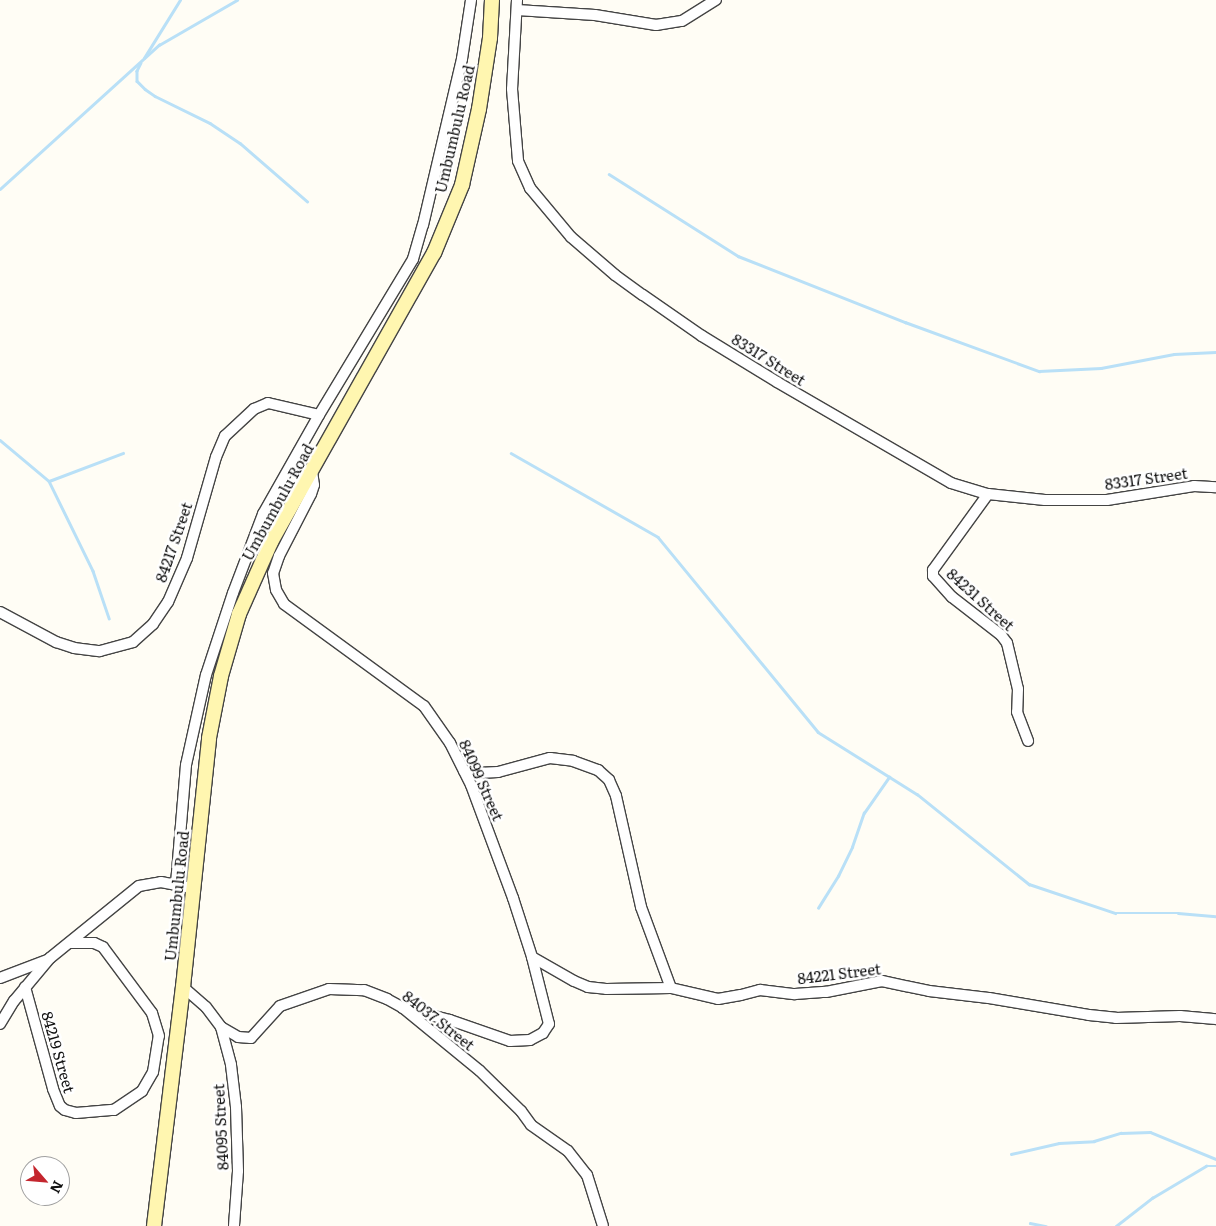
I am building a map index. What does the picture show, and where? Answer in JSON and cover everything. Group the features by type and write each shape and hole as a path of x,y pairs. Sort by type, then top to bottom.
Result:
{"main road":[{"name":"Umbumbulu Road","path":"154,1226 183,987 209,738 221,676 243,605 271,542 427,267 462,185 479,109 490,38 492,0"}],"street":[{"path":"176,884 186,765 206,675 233,593 263,514 319,415 413,259 423,225 462,59 471,0"},
{"path":"517,5 656,25 682,21 716,0"},
{"name":"83317 Street","path":"517,5 512,89 518,160 530,188 571,237 615,275 702,336 951,483 988,494 1045,500 1107,500 1194,486 1216,487"},
{"path":"413,259 427,267"},
{"name":"84217 Street","path":"0,612 56,642 74,648 100,651 133,642 153,624 168,602 187,558 213,466 225,436 254,409 268,403 319,415"},
{"name":"84099 Street","path":"312,471 314,485 311,494 279,556 273,573 276,590 284,604 424,706 450,743 464,771 513,898 532,957 549,1024 543,1033 530,1040 510,1041 450,1020 403,1008"},
{"name":"84231 Street","path":"988,494 933,570 933,576 952,597 1001,635 1007,643 1018,689 1017,712 1028,741"},
{"path":"464,771 478,773 498,772 550,758 573,761 598,770 609,780 616,796 641,907 671,988"},
{"path":"0,1024 25,987 50,958 139,886 162,882 193,888"},
{"name":"84219 Street","path":"25,987 53,1089 60,1106 65,1110 76,1113 114,1110 142,1091 153,1072 159,1036 152,1014 103,947 94,943 70,943"},
{"name":"84221 Street","path":"532,957 574,981 588,987 606,989 671,988 718,999 741,996 760,990 796,994 826,992 882,981 930,991 989,998 1089,1015 1116,1018 1180,1016 1216,1019"},
{"path":"0,978 50,958"},
{"name":"84037 Street","path":"183,987 206,1006 221,1027 238,1037 251,1038 280,1006 329,989 374,992 403,1008 491,1082 521,1111 531,1125 568,1151 579,1162 587,1175 603,1226"},
{"name":"84095 Street","path":"221,1027 231,1065 236,1107 238,1171 234,1226"}],"waterway":[{"path":"144,58 180,0"},
{"path":"0,189 159,45 237,0"},
{"path":"141,63 137,71 137,81 145,89 155,96 210,123 240,143 307,201"},
{"path":"609,174 738,256 905,322 1039,371 1101,368 1174,354 1216,352"},
{"path":"0,440 49,481 93,571 109,618"},
{"path":"49,481 123,453"},
{"path":"511,453 658,537 818,732 917,794 1029,884 1115,913 1178,913 1216,916"},
{"path":"818,908 838,876 852,847 864,813 889,777"},
{"path":"1011,1154 1059,1143 1094,1141 1121,1133 1150,1132 1216,1159"},
{"path":"1116,1226 1152,1198 1206,1166 1216,1166"},
{"path":"1030,1223 1046,1226"}]}
